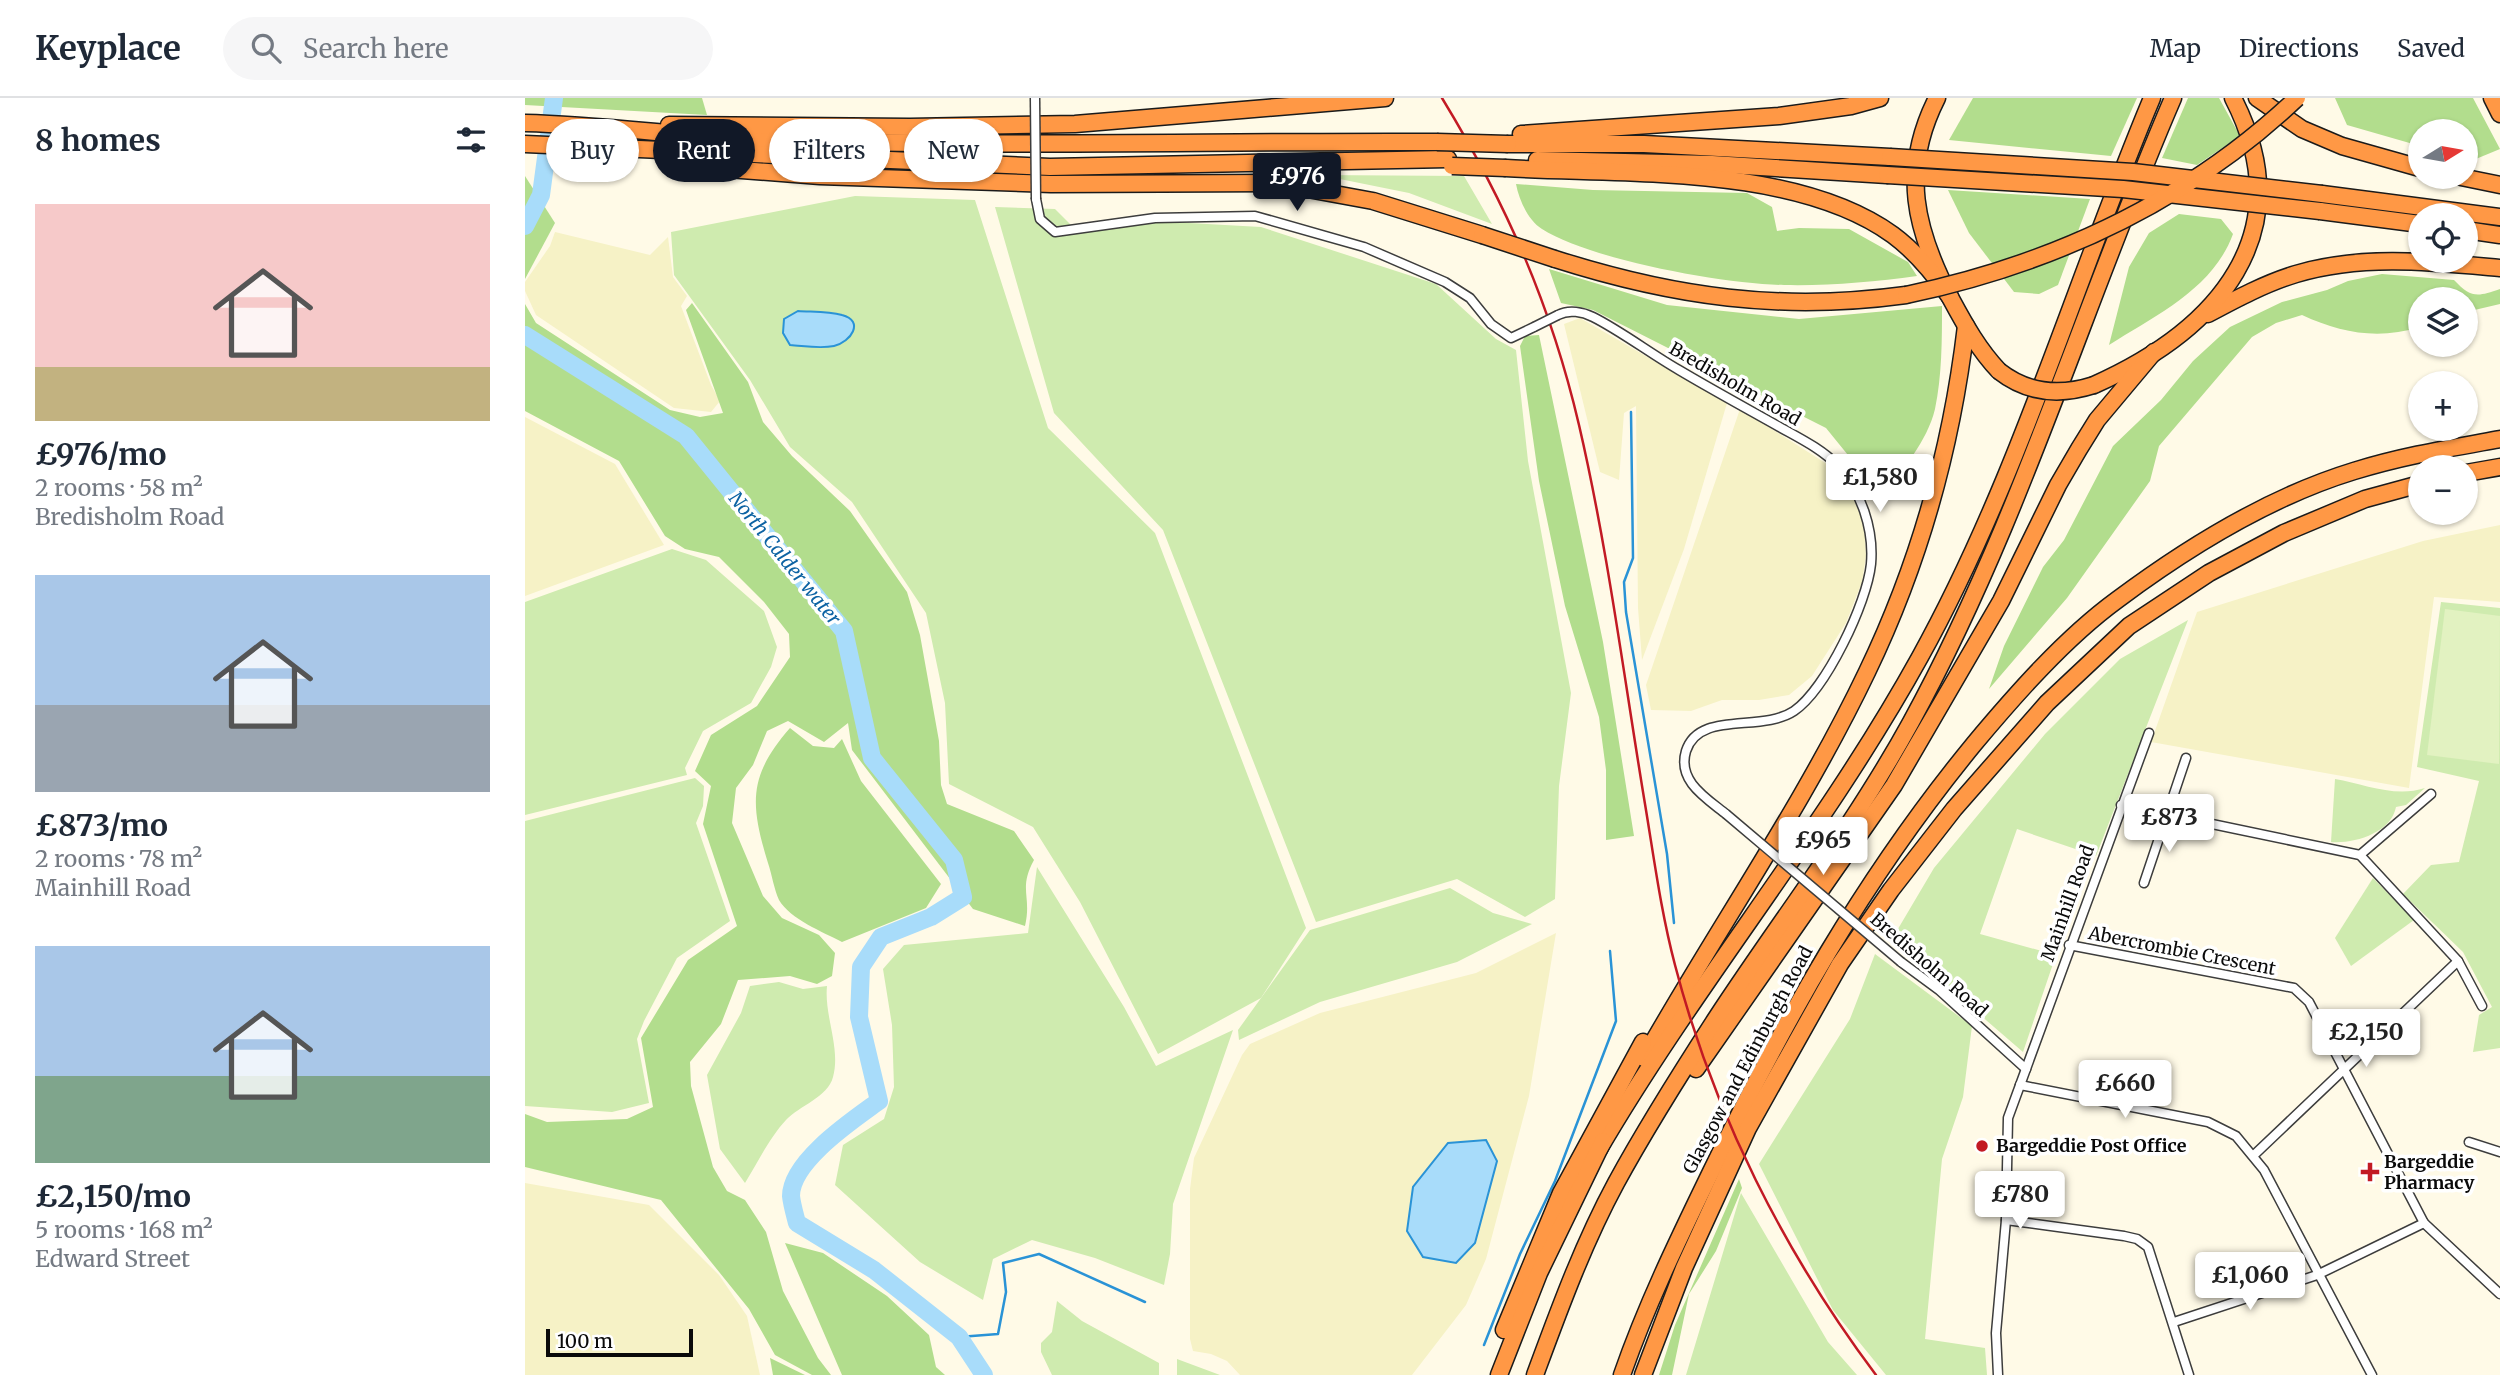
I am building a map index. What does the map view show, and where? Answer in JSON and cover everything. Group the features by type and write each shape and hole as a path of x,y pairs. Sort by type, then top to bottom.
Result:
{"highway":[{"path":"755,128 1075,124 1385,98"},
{"path":"890,142 1437,142 1508,139 1788,115 1851,106 1880,98"},
{"path":"1937,98 1918,150 1915,191 1924,238 1950,297 1966,326 1999,371 2020,384 2042,391 2068,392 2094,385 2154,352 2189,324 2235,275 2251,243 2259,212 2259,176 2255,149 2233,98"},
{"path":"1599,1149 1646,1072 1849,775 1942,615 2027,425 2152,98"},
{"path":"1537,1370 1579,1261 1616,1184 1719,1014 1877,782 1959,631 2023,485 2173,98"},
{"path":"2257,98 2302,129 2342,146 2408,164"},
{"path":"755,171 820,176 1051,184 1275,183 1373,201 1616,278 1706,297 1806,303 1906,295 2043,258 2135,216 2223,160 2297,98"},
{"path":"2492,98 2500,114"},
{"path":"890,142 1093,128 1238,109"},
{"path":"525,123 653,129"},
{"path":"1508,139 1671,145 2133,172 2497,216"},
{"path":"525,144 653,154"},
{"path":"755,157 1050,167 1321,161 1450,162 1699,178 1773,188 1819,199 1859,215 1894,236 1927,267 1950,297"},
{"path":"1503,164 1712,164 2123,189 2408,223"},
{"path":"2478,232 2500,235"},
{"path":"2189,324 2240,297 2297,274 2350,263 2431,262 2500,268"},
{"path":"1499,1375 1539,1273 1639,1065 1779,831 1868,671 1912,562 1937,481 1966,326"},
{"path":"1537,1370 1587,1263 1650,1145 1722,1031 1856,845 2001,601 2058,485 2097,420 2154,352"},
{"name":"Glasgow and Edinburgh Road","path":"1622,1375 1639,1325 1736,1120 1824,954 1935,792 2021,687 2113,602 2201,542 2280,501 2352,471 2429,451 2500,439"},
{"path":"2478,471 2500,467"},
{"name":"Glasgow and Edinburgh Road","path":"1643,1375 1684,1268 1742,1140 1840,964 1891,890 1954,809 2047,702 2129,626 2209,573 2284,533 2365,499 2408,487"},
{"path":"1795,905 1883,788 2030,541"},
{"path":"1488,1375 1532,1259 1579,1158 1669,996 1779,831"}],"street":[{"name":"Bredisholm Road","path":"1035,98 1036,199 1040,219 1053,232 1155,218 1255,216 1364,247 1445,282 1470,298 1491,324 1511,338 1568,311 1594,318 1633,344 1815,447 1844,473 1862,505 1871,550 1868,581 1817,690 1784,716 1752,724 1707,728 1689,744 1685,761 1688,778 1692,786 1901,962 1939,990 2026,1069"},
{"name":"Mainhill Road","path":"1998,1375 1996,1333 2006,1220 2007,1122 2069,945 2149,733"},
{"path":"2144,883 2186,758"},
{"path":"2360,855 2431,794"},
{"path":"2121,805 2360,855 2458,961 2482,1006"},
{"name":"Abercrombie Crescent","path":"2069,945 2294,988 2309,1002 2424,1223 2500,1294"},
{"path":"2254,1154 2458,961"},
{"path":"2020,1085 2208,1122 2235,1136 2254,1154 2372,1375"},
{"path":"2469,1142 2500,1152"},
{"path":"2006,1220 2137,1239 2148,1247 2189,1375"},
{"path":"2174,1322 2317,1275 2424,1223"}],"shaded area":[{"path":"555,232 650,255 668,237 673,277 687,296 681,306 711,385 720,401 711,412 674,408 536,315 525,291 525,282 550,246"},
{"path":"1580,318 1727,403 1684,549 1642,660 1638,608 1636,406 1624,413 1619,480 1600,472 1564,324"},
{"path":"1740,409 1827,464 1853,497 1865,536 1866,556 1862,582 1846,623 1812,676 1789,695 1759,700 1722,700 1691,711 1651,710 1646,685"},
{"path":"525,417 615,464 664,545 525,596"},
{"path":"2500,525 2500,602 2434,597 2409,788 2151,742 2197,612 2423,541"},
{"path":"1556,933 1529,1096 1486,1259 1466,1305 1412,1375 1240,1375 1227,1361 1211,1354 1193,1351 1190,1339 1190,1189 1194,1158 1242,1055 1250,1044 1320,1013 1476,973"},
{"path":"525,1183 649,1205 719,1275 747,1316 760,1375 525,1375"}],"green space":[{"path":"525,98 702,98 707,115 525,105"},
{"path":"1973,98 2137,98 2111,156 1949,140"},
{"path":"2188,98 2219,98 2240,136 2197,165 2162,158"},
{"path":"2335,98 2473,98 2500,149 2478,158 2478,119 2408,119 2408,143 2347,125"},
{"path":"1320,175 1464,176 1492,224 1409,193"},
{"path":"525,176 555,223 525,279"},
{"path":"1516,184 1593,190 1747,193 1772,207 1777,231 1799,228 1849,229 1908,262 1917,276 1817,285 1758,284 1694,275 1624,260 1592,251 1542,229 1525,209"},
{"path":"1948,190 2090,199 2058,285 2039,294 2014,292 1969,233"},
{"path":"855,196 975,200 1048,428 1155,533 1306,928 1261,998 1158,1054 1080,902 1033,827 949,784 945,703 926,613 852,502 790,447 750,380 674,275 671,232"},
{"path":"995,207 1055,209 1078,232 1153,221 1261,227 1436,284 1496,339 1516,350 1528,461 1571,693 1559,786 1555,899 1525,917 1457,879 1316,922 1163,530 1054,413"},
{"path":"2179,214 2221,219 2233,234 2224,253 2212,270 2181,299 2109,345 2129,267 2149,233"},
{"path":"1549,269 1667,305 1799,319 1942,306 1940,371 1931,421 1913,455 1882,497 1826,428 1593,310 1561,303"},
{"path":"2382,274 2454,280 2462,287 2408,287 2408,330 2404,331 2360,333 2302,315 2276,323 2252,337 2159,446 2150,481 2067,598 1989,689 2004,646 2043,567 2064,540 2113,446 2161,400 2193,361 2230,327 2282,302 2327,290 2348,281"},
{"path":"2500,289 2500,304 2478,309 2478,294"},
{"path":"692,303 748,382 763,422 792,456 850,511 907,592 920,635 939,741 941,785 947,804 1014,831 1034,860 1027,878 1025,926 973,909 852,750 848,723 824,742 788,721 767,731 753,765 736,788 732,823 763,896 782,918 819,935 835,953 832,976 817,984 790,976 738,980 721,1024 690,1062 691,1086 713,1167 727,1191 745,1200 766,1232 783,1291 818,1358 831,1375 812,1375 775,1355 749,1309 661,1200 525,1167 525,1114 547,1122 627,1119 653,1107 641,1038 688,960 737,926 703,824 711,786 695,771 711,735 757,706 790,657 789,634 764,602 719,557 685,549 665,536 619,461 525,411 525,304 536,323 670,410 700,417 723,413 686,310"},
{"path":"1539,335 1603,642 1634,836 1606,840 1606,770 1599,717 1565,606 1539,481 1520,346 1525,336"},
{"path":"672,549 706,560 764,611 777,647 771,667 751,703 703,731 685,768 687,775 525,815 525,602"},
{"path":"2441,602 2500,608 2500,1048 2473,1052 2479,1015 2492,1007 2463,952 2403,894 2431,865 2459,862 2479,781 2417,767"},
{"path":"2445,609 2500,616 2499,764 2427,755"},
{"path":"2188,620 2096,856 2017,829 1980,934 2056,955 2023,1052 1892,939 1934,868 2045,734 2120,659"},
{"path":"790,728 813,746 834,748 842,739 861,781 941,884 926,908 842,942 807,924 784,907 774,887 756,807 760,776 766,761"},
{"path":"695,778 704,786 703,806 696,823 730,921 677,958 644,1021 637,1039 649,1103 612,1112 525,1106 525,821"},
{"path":"2335,779 2391,791 2425,788 2406,805 2396,807 2393,816 2379,830 2360,839 2331,842"},
{"path":"1037,867 1124,1007 1156,1066 1233,1030 1173,1204 1170,1254 1164,1285 1095,1258 1032,1240 993,1259 983,1300 920,1262 835,1185 843,1145 884,1119 894,1087 892,1025 883,969 904,945 1028,933"},
{"path":"2373,878 2414,920 2351,966 2335,938"},
{"path":"1450,888 1493,913 1532,924 1457,962 1320,1002 1239,1040 1238,1030 1310,930"},
{"path":"1875,954 1972,1026 1963,1097 1942,1159 1925,1339 1985,1348 1987,1375 1886,1375 1833,1310 1759,1164 1850,1019"},
{"path":"779,982 803,989 827,986 835,1066 830,1084 819,1096 786,1120 769,1142 745,1183 720,1149 707,1075 741,1013 750,986"},
{"path":"1739,1179 1742,1188 1716,1251 1689,1294 1672,1375 1659,1375 1675,1325"},
{"path":"1741,1193 1828,1342 1857,1375 1686,1375"},
{"path":"785,1243 823,1253 887,1296 929,1335 936,1367 945,1375 842,1375"},
{"path":"1057,1301 1082,1321 1159,1363 1159,1375 1052,1375 1041,1352 1041,1343 1052,1332"},
{"path":"770,1358 805,1375 773,1375"},
{"path":"1177,1359 1220,1375 1177,1375"}],"water":[{"path":"798,311 842,315 853,322 853,331 846,340 834,346 790,345 783,333 784,319"},
{"path":"1486,1140 1497,1161 1475,1243 1456,1263 1423,1257 1407,1231 1413,1187 1448,1143"}],"waterway":[{"name":"North Calder water","path":"525,226 541,195 554,98"},
{"name":"North Calder water","path":"525,335 686,436 844,631 872,758 954,860 963,897 931,917 881,937 861,967 859,1017 879,1101 825,1142 812,1156 801,1169 791,1196 797,1223 874,1270 959,1337 984,1375"},
{"path":"1631,412 1633,558 1624,582 1626,612 1667,854 1674,923"},
{"path":"1484,1345 1520,1254 1555,1181 1616,1021 1610,951"},
{"path":"959,1337 998,1334 1006,1292 1003,1263 1039,1254 1145,1302"}],"railway":[{"path":"1442,98 1486,177 1524,256 1568,381 1599,519 1662,905 1691,1020 1731,1127 1782,1231 1843,1329 1876,1375"}],"place":[{"name":"Bargeddie Post Office","path":"1982,1146"},
{"name":"Bargeddie Pharmacy","path":"2370,1172"}]}
